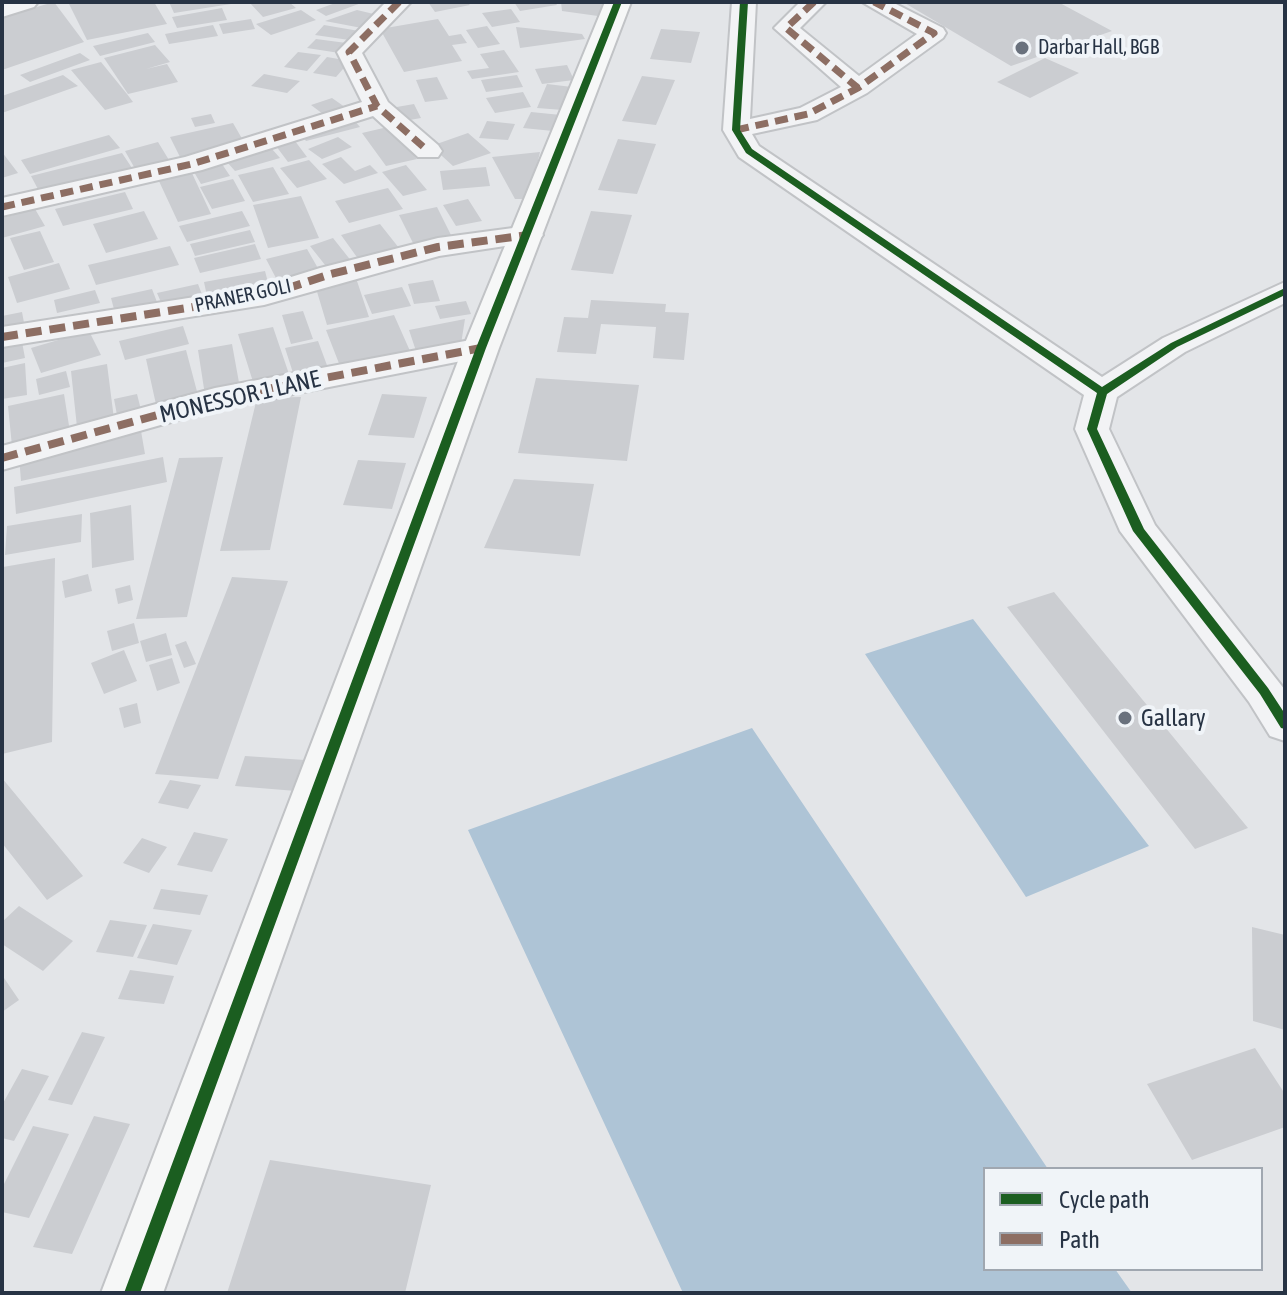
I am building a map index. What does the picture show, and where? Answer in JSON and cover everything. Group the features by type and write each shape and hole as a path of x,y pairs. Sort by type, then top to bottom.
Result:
{"street":[{"path":"2,10 26,2"},
{"path":"399,2 349,52 377,106 428,151"},
{"path":"132,1293 481,348 618,2"},
{"path":"744,2 736,130 749,151 1102,392"},
{"path":"814,2 786,28 858,88"},
{"path":"736,130 808,114 858,88 934,33 874,2"},
{"path":"2,207 192,164 377,106"},
{"name":"PRANER GOLI","path":"2,337 264,296 331,274 438,247 528,235"},
{"path":"1285,291 1174,345 1102,392 1092,429 1139,531 1264,691 1285,724"},
{"name":"MONESSOR 1 LANE","path":"2,460 215,399 481,348"}],"water":[{"path":"973,619 1149,846 1026,897 865,654"},
{"path":"752,728 1047,1167 983,1167 983,1271 1116,1271 1132,1293 683,1293 468,830"}],"building":[{"path":"54,2 84,42 2,70 2,17"},
{"path":"68,2 154,2 167,24 87,40"},
{"path":"169,2 231,2 231,4 174,13"},
{"path":"249,2 289,2 296,8 263,17"},
{"path":"338,2 364,2 326,16 316,10"},
{"path":"428,2 467,2 470,5 435,12"},
{"path":"514,2 555,2 557,5 520,11"},
{"path":"561,2 604,2 598,16 562,11"},
{"name":"Darbar Hall, BGB","path":"903,2 1058,2 1112,31 1011,66"},
{"path":"222,8 227,20 177,28 172,17"},
{"path":"511,9 520,22 492,27 482,13"},
{"path":"301,10 316,20 271,35 256,24"},
{"path":"357,10 382,16 367,29 325,21"},
{"path":"251,19 255,29 223,34 219,24"},
{"path":"438,19 449,36 461,34 467,43 452,45 462,61 404,72 380,29"},
{"path":"213,25 218,36 169,44 165,34"},
{"path":"324,25 365,32 356,41 315,35"},
{"path":"487,26 500,44 478,48 466,30"},
{"path":"516,27 582,34 585,39 520,48"},
{"path":"661,29 700,32 691,63 650,59"},
{"path":"148,33 155,42 100,56 93,46"},
{"path":"316,39 354,44 346,54 307,48"},
{"path":"155,45 170,62 146,69 167,64 178,82 128,94 104,58"},
{"path":"504,50 519,72 472,79 467,71 489,68 480,54"},
{"path":"298,52 321,55 307,71 284,67"},
{"path":"80,53 90,60 30,82 20,75"},
{"path":"327,57 350,61 336,77 313,73"},
{"path":"1045,58 1079,73 1030,98 997,82"},
{"path":"101,62 133,102 105,110 71,70"},
{"path":"567,65 574,80 542,84 535,69"},
{"path":"264,74 300,81 287,93 251,86"},
{"path":"63,75 78,86 2,113 2,96"},
{"path":"517,75 523,87 486,92 481,80"},
{"path":"642,76 675,80 656,125 622,121"},
{"path":"437,77 448,99 425,102 416,80"},
{"path":"547,84 572,87 563,110 537,108"},
{"path":"523,92 531,107 495,113 486,98"},
{"path":"332,98 352,112 331,120 311,105"},
{"path":"414,104 421,118 398,122 391,108"},
{"path":"531,112 561,115 553,131 523,128"},
{"path":"211,114 215,123 195,127 191,118"},
{"path":"353,119 360,127 306,141 300,133"},
{"path":"487,121 515,124 508,140 479,138"},
{"path":"233,123 244,142 180,157 170,137"},
{"path":"392,126 417,159 386,166 362,133"},
{"path":"468,133 491,153 453,166 431,146"},
{"path":"109,135 120,148 30,174 21,160"},
{"path":"292,137 307,157 288,162 273,142"},
{"path":"338,137 352,147 322,159 308,149"},
{"path":"618,139 656,144 637,194 598,190"},
{"path":"158,142 172,165 138,174 125,151"},
{"path":"272,149 280,158 235,171 227,162"},
{"path":"2,152 18,173 2,178"},
{"path":"540,152 529,199 515,199 492,157"},
{"path":"122,153 132,168 40,193 31,176"},
{"path":"341,157 355,171 370,165 378,173 344,184 322,164"},
{"path":"309,160 327,179 297,188 280,168"},
{"path":"222,164 230,176 201,184 194,172"},
{"path":"406,165 427,190 403,196 382,172"},
{"path":"273,167 289,194 253,202 238,175"},
{"path":"486,167 490,186 443,190 440,171"},
{"path":"191,171 211,214 178,222 158,179"},
{"path":"233,179 245,201 212,209 200,187"},
{"path":"388,188 403,209 349,223 335,201"},
{"path":"125,192 133,209 63,226 55,209"},
{"path":"301,196 319,238 268,248 253,205"},
{"path":"468,199 482,221 456,226 443,205"},
{"path":"437,207 453,239 415,247 399,215"},
{"path":"35,209 45,226 2,238 2,218"},
{"path":"144,211 158,239 106,253 93,224"},
{"path":"242,211 250,226 187,242 179,226"},
{"path":"591,211 632,215 613,274 571,270"},
{"path":"380,224 399,248 359,260 341,235"},
{"path":"250,230 255,242 195,256 190,244"},
{"path":"40,231 54,262 24,270 10,238"},
{"path":"333,238 352,262 329,270 310,246"},
{"path":"255,244 261,259 200,273 194,258"},
{"path":"170,246 179,265 96,285 88,265"},
{"path":"307,249 319,270 277,280 266,259"},
{"path":"59,263 70,289 17,303 8,277"},
{"path":"265,271 270,290 208,301 204,282"},
{"path":"356,278 369,317 327,325 315,285"},
{"path":"433,280 440,301 414,304 408,284"},
{"path":"198,284 203,297 163,307 157,293"},
{"path":"402,287 411,306 372,314 364,295"},
{"path":"152,289 157,302 115,313 111,298"},
{"path":"95,290 100,303 57,313 54,300"},
{"path":"591,300 666,304 665,312 689,313 684,360 653,358 656,327 601,324 596,354 557,352 564,317 588,318"},
{"path":"466,301 471,314 440,319 435,306"},
{"path":"303,311 313,339 291,344 282,315"},
{"path":"22,312 25,328 2,333 2,316"},
{"path":"394,315 410,351 340,366 326,330"},
{"path":"465,319 461,344 416,351 409,330"},
{"path":"183,326 189,344 125,360 119,341"},
{"path":"273,327 290,377 254,385 238,334"},
{"path":"89,331 101,355 41,373 31,348"},
{"path":"318,341 328,368 294,376 285,348"},
{"path":"22,342 25,358 2,363 2,347"},
{"path":"232,344 240,388 205,395 198,350"},
{"path":"186,350 199,399 157,409 146,359"},
{"path":"25,363 27,395 2,399 2,368"},
{"path":"107,364 114,419 77,427 71,371"},
{"path":"66,371 70,387 39,395 36,379"},
{"path":"536,378 639,385 627,461 518,453"},
{"path":"64,394 70,432 12,446 8,406"},
{"path":"137,394 141,410 117,415 114,399"},
{"path":"382,394 427,397 414,438 368,435"},
{"path":"301,397 270,550 220,551 257,398"},
{"path":"141,431 145,454 21,481 19,456"},
{"path":"163,457 167,482 16,514 14,487"},
{"path":"223,457 187,617 136,619 179,458"},
{"path":"358,460 406,463 392,509 343,505"},
{"path":"514,479 594,484 580,556 484,548"},
{"path":"131,505 134,560 92,568 90,513"},
{"path":"82,514 81,542 5,555 7,526"},
{"path":"55,558 52,742 2,754 3,567"},
{"path":"88,574 92,591 65,598 62,581"},
{"path":"232,577 288,581 218,779 155,774"},
{"path":"130,585 133,600 118,604 115,589"},
{"name":"Gallary","path":"1054,592 1248,828 1195,849 1007,607"},
{"path":"134,623 139,643 112,651 107,631"},
{"path":"166,633 172,655 146,662 140,641"},
{"path":"186,641 196,664 184,668 175,645"},
{"path":"124,650 137,681 104,694 91,663"},
{"path":"172,658 180,683 157,691 149,665"},
{"path":"137,703 141,723 124,728 119,708"},
{"path":"245,756 305,760 296,791 235,786"},
{"path":"2,778 83,876 47,900 2,843"},
{"path":"170,780 201,785 188,809 158,803"},
{"path":"194,832 228,839 212,872 177,865"},
{"path":"142,838 167,847 149,873 123,863"},
{"path":"161,889 208,895 200,915 153,909"},
{"path":"19,906 73,941 43,971 2,944 2,922"},
{"path":"110,920 147,925 133,957 96,952"},
{"path":"153,924 192,930 177,965 137,958"},
{"path":"1252,927 1285,935 1285,1030 1253,1021"},
{"path":"130,970 174,976 164,1004 118,999"},
{"path":"2,975 19,1000 2,1012"},
{"path":"82,1032 105,1037 72,1105 48,1100"},
{"path":"1255,1048 1285,1094 1285,1127 1192,1160 1147,1084"},
{"path":"22,1069 49,1076 14,1141 2,1138 2,1105"},
{"path":"94,1116 130,1124 72,1254 33,1247"},
{"path":"33,1126 69,1134 29,1218 2,1212 2,1188"},
{"path":"270,1160 431,1185 405,1293 227,1293"}],"marked path":[{"path":"399,2 349,52 377,106 428,151"},
{"path":"814,2 786,28 858,88"},
{"path":"736,130 808,114 858,88 934,33 874,2"},
{"path":"2,207 192,164 377,106"},
{"path":"2,337 264,296 331,274 438,247 528,235"},
{"path":"2,458 215,399 481,348"}],"cycle path":[{"path":"132,1293 481,348 618,2"},
{"path":"744,2 736,130 749,151 1102,392"},
{"path":"1285,291 1174,345 1102,392 1092,429 1139,531 1264,691 1285,724"}],"place":[{"name":"Darbar Hall, BGB","path":"1022,48"},
{"name":"Gallary","path":"1125,718"}]}
